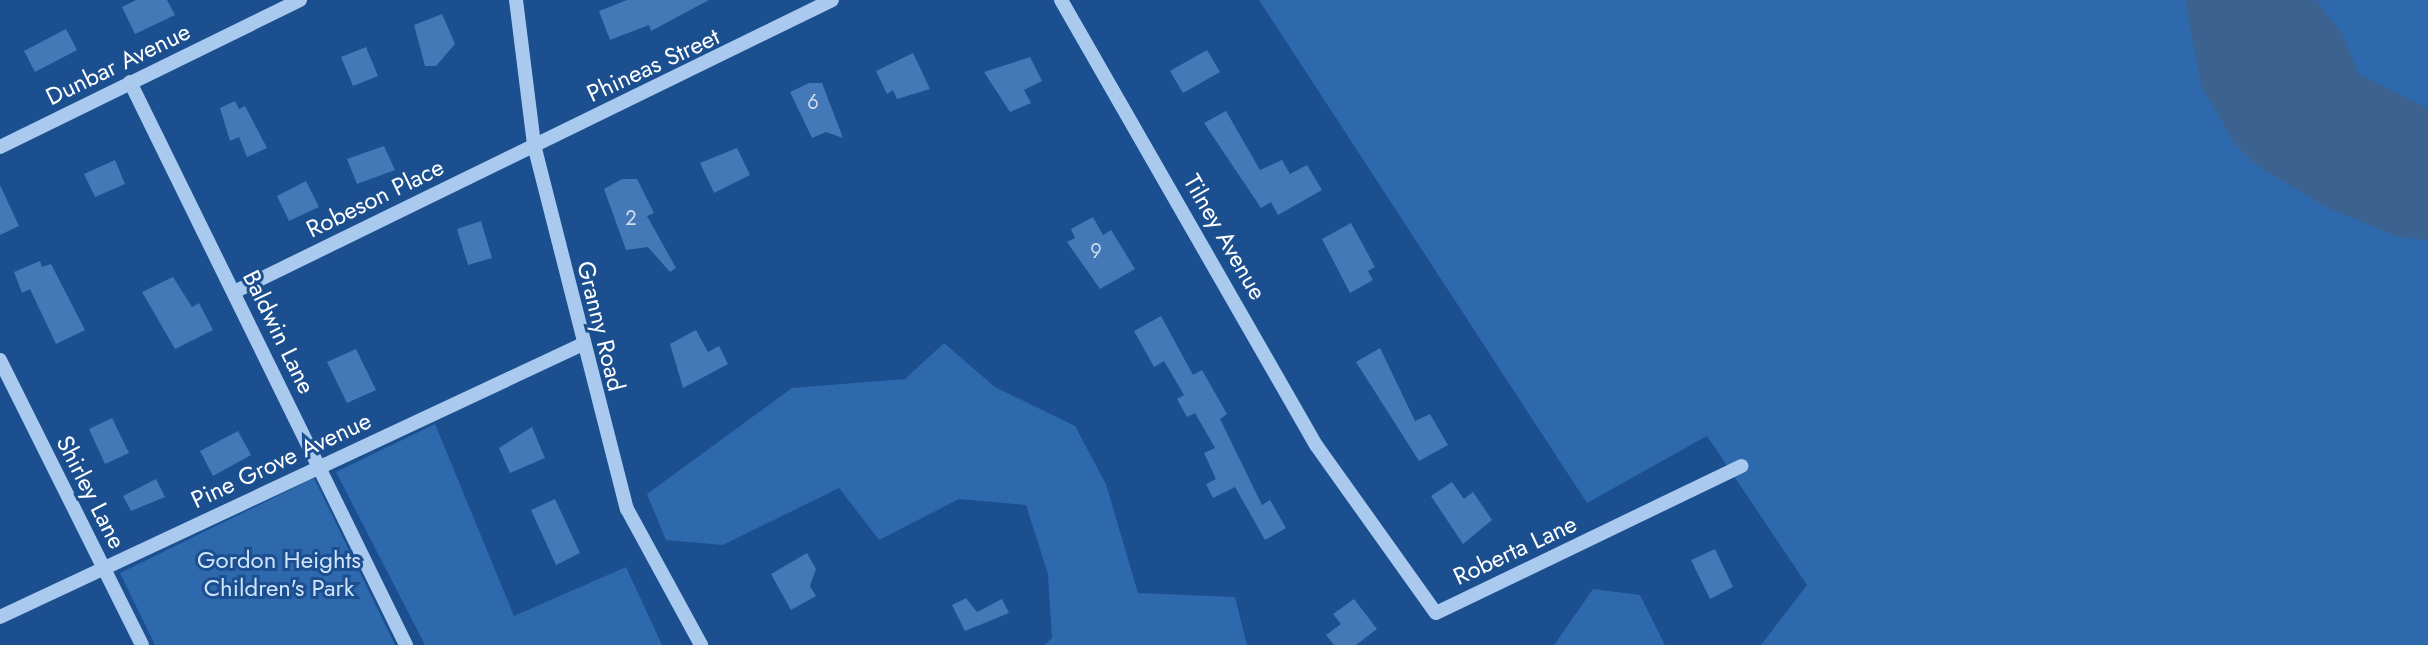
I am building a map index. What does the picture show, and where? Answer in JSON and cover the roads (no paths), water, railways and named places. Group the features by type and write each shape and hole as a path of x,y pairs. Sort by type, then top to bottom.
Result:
{"street":[{"name":"Dunbar Avenue","path":"0,147 300,0"},
{"name":"Granny Road","path":"516,0 534,145 581,345 627,509 701,645"},
{"name":"Phineas Street","path":"534,145 832,0"},
{"name":"Tilney Avenue","path":"1061,0 1316,445 1352,495"},
{"name":"Baldwin Lane","path":"130,82 236,291 406,645"},
{"name":"Robeson Place","path":"236,291 534,145"},
{"name":"Pine Grove Avenue","path":"0,617 581,345"},
{"name":"Shirley Lane","path":"0,360 142,645"},
{"name":"Roberta Lane","path":"1352,495 1436,613 1742,466"}],"park label":[{"name":"Gordon Heights Children's Park","path":"279,574"}]}
